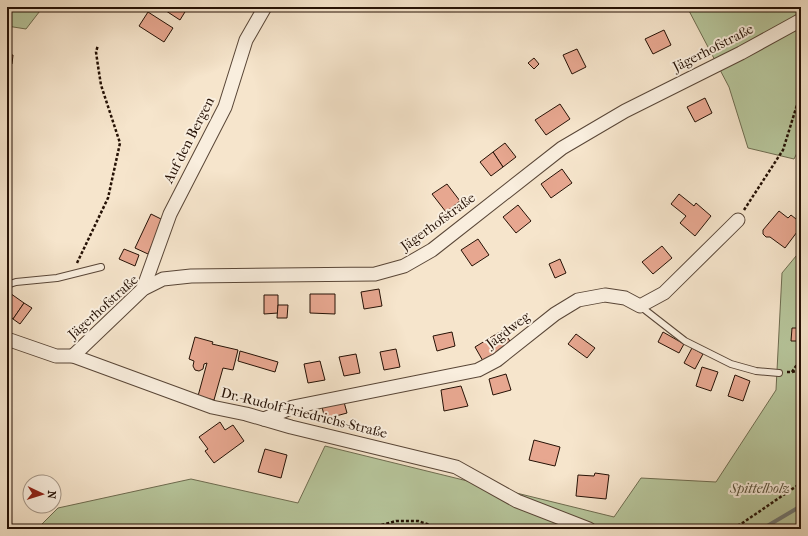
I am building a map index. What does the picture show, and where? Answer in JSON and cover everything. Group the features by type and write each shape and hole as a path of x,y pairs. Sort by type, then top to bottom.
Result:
{"street":[{"name":"Auf den Bergen","path":"143,289 170,214 225,107 246,40 265,7"},
{"name":"Jägerhofstraße","path":"74,356 143,289 163,279 191,276 375,274 404,266 432,250 562,148 625,111 741,53 801,20"},
{"path":"640,306 664,293 738,220"},
{"name":"Jagdweg","path":"264,419 293,407 478,370 497,360 555,314 578,300 604,295 625,298 640,306"},
{"name":"Dr.-Rudolf-Friedrichs-Straße","path":"7,339 56,356 74,356 212,407 246,414 291,427 456,467 517,501 589,529"}],"lane":[{"path":"7,285 16,282 70,276 101,267"},
{"path":"640,306 685,341 731,364 756,371 779,373"}],"path":[{"path":"70,276 94,230 108,198 120,143 101,85 96,52 98,46"},
{"path":"738,220 783,150 801,92"},
{"path":"792,372 798,363 798,343"},
{"path":"779,373 801,370"},
{"path":"728,529 741,524 801,483"},
{"path":"367,529 396,521 418,521 440,528"}],"green space":[{"path":"7,7 43,7 26,29 7,26"},
{"path":"687,7 801,7 801,145 794,159 748,148 729,87"},
{"name":"Spittelholz","path":"801,250 801,529 37,529 52,514 62,514 62,507 191,479 298,503 325,446 614,517 641,478 716,482 776,390 782,273"}],"building":[{"path":"160,7 188,7 180,20"},
{"path":"148,12 173,28 164,42 139,26"},
{"path":"664,30 671,45 653,54 645,39"},
{"path":"577,49 586,67 572,74 563,55"},
{"path":"7,55 13,55 12,64 7,63"},
{"path":"534,58 539,64 534,69 528,63"},
{"path":"705,98 712,113 695,122 687,107"},
{"path":"560,104 570,119 546,135 535,120"},
{"path":"505,143 516,157 503,167 493,152"},
{"path":"493,152 503,167 491,176 480,162"},
{"path":"562,169 572,183 551,198 541,184"},
{"path":"447,184 460,201 446,212 432,194"},
{"path":"679,194 694,206 696,203 711,216 695,236 680,223 686,216 671,204"},
{"path":"518,205 531,221 516,233 503,217"},
{"path":"779,211 788,218 791,215 801,223 798,226 800,228 785,248 770,237 766,237 763,234 763,230"},
{"path":"151,214 163,220 148,254 135,248"},
{"path":"478,239 489,255 472,266 461,250"},
{"path":"662,246 672,258 653,274 642,262"},
{"path":"124,249 139,255 135,266 119,259"},
{"path":"560,259 566,273 555,278 549,264"},
{"path":"379,289 382,306 364,309 361,292"},
{"path":"7,291 24,303 13,319 7,315"},
{"path":"310,294 335,294 335,314 310,313"},
{"path":"264,295 278,295 278,313 264,314"},
{"path":"24,303 32,308 20,324 13,319"},
{"path":"278,305 288,305 287,318 277,318"},
{"path":"792,328 801,328 801,341 791,341"},
{"path":"503,330 511,343 483,361 475,347"},
{"path":"452,332 455,346 437,351 433,336"},
{"path":"663,332 684,344 679,353 658,342"},
{"path":"576,334 595,348 587,358 568,344"},
{"path":"195,337 213,342 212,344 238,350 233,370 223,368 214,400 198,396 207,363 204,364 203,369 199,371 195,370 193,366 194,361 189,359"},
{"path":"692,348 703,354 695,369 684,363"},
{"path":"396,349 400,367 384,370 380,352"},
{"path":"240,351 278,362 275,372 238,361"},
{"path":"356,354 360,373 344,376 339,357"},
{"path":"320,361 325,380 308,383 304,364"},
{"path":"702,367 718,372 711,391 696,386"},
{"path":"506,374 511,390 493,395 489,379"},
{"path":"735,375 750,381 743,401 728,396"},
{"path":"461,386 468,406 444,411 441,390"},
{"path":"344,402 347,413 325,419 322,407"},
{"path":"220,422 225,430 233,425 244,441 214,463 205,451 208,449 199,437"},
{"path":"534,440 560,447 555,466 529,460"},
{"path":"265,449 287,455 281,478 258,472"},
{"path":"595,473 609,475 606,499 576,496 578,475 594,476"}],"waterway":[{"path":"762,529 801,506"}],"railway":[{"path":"795,529 801,526"}]}
